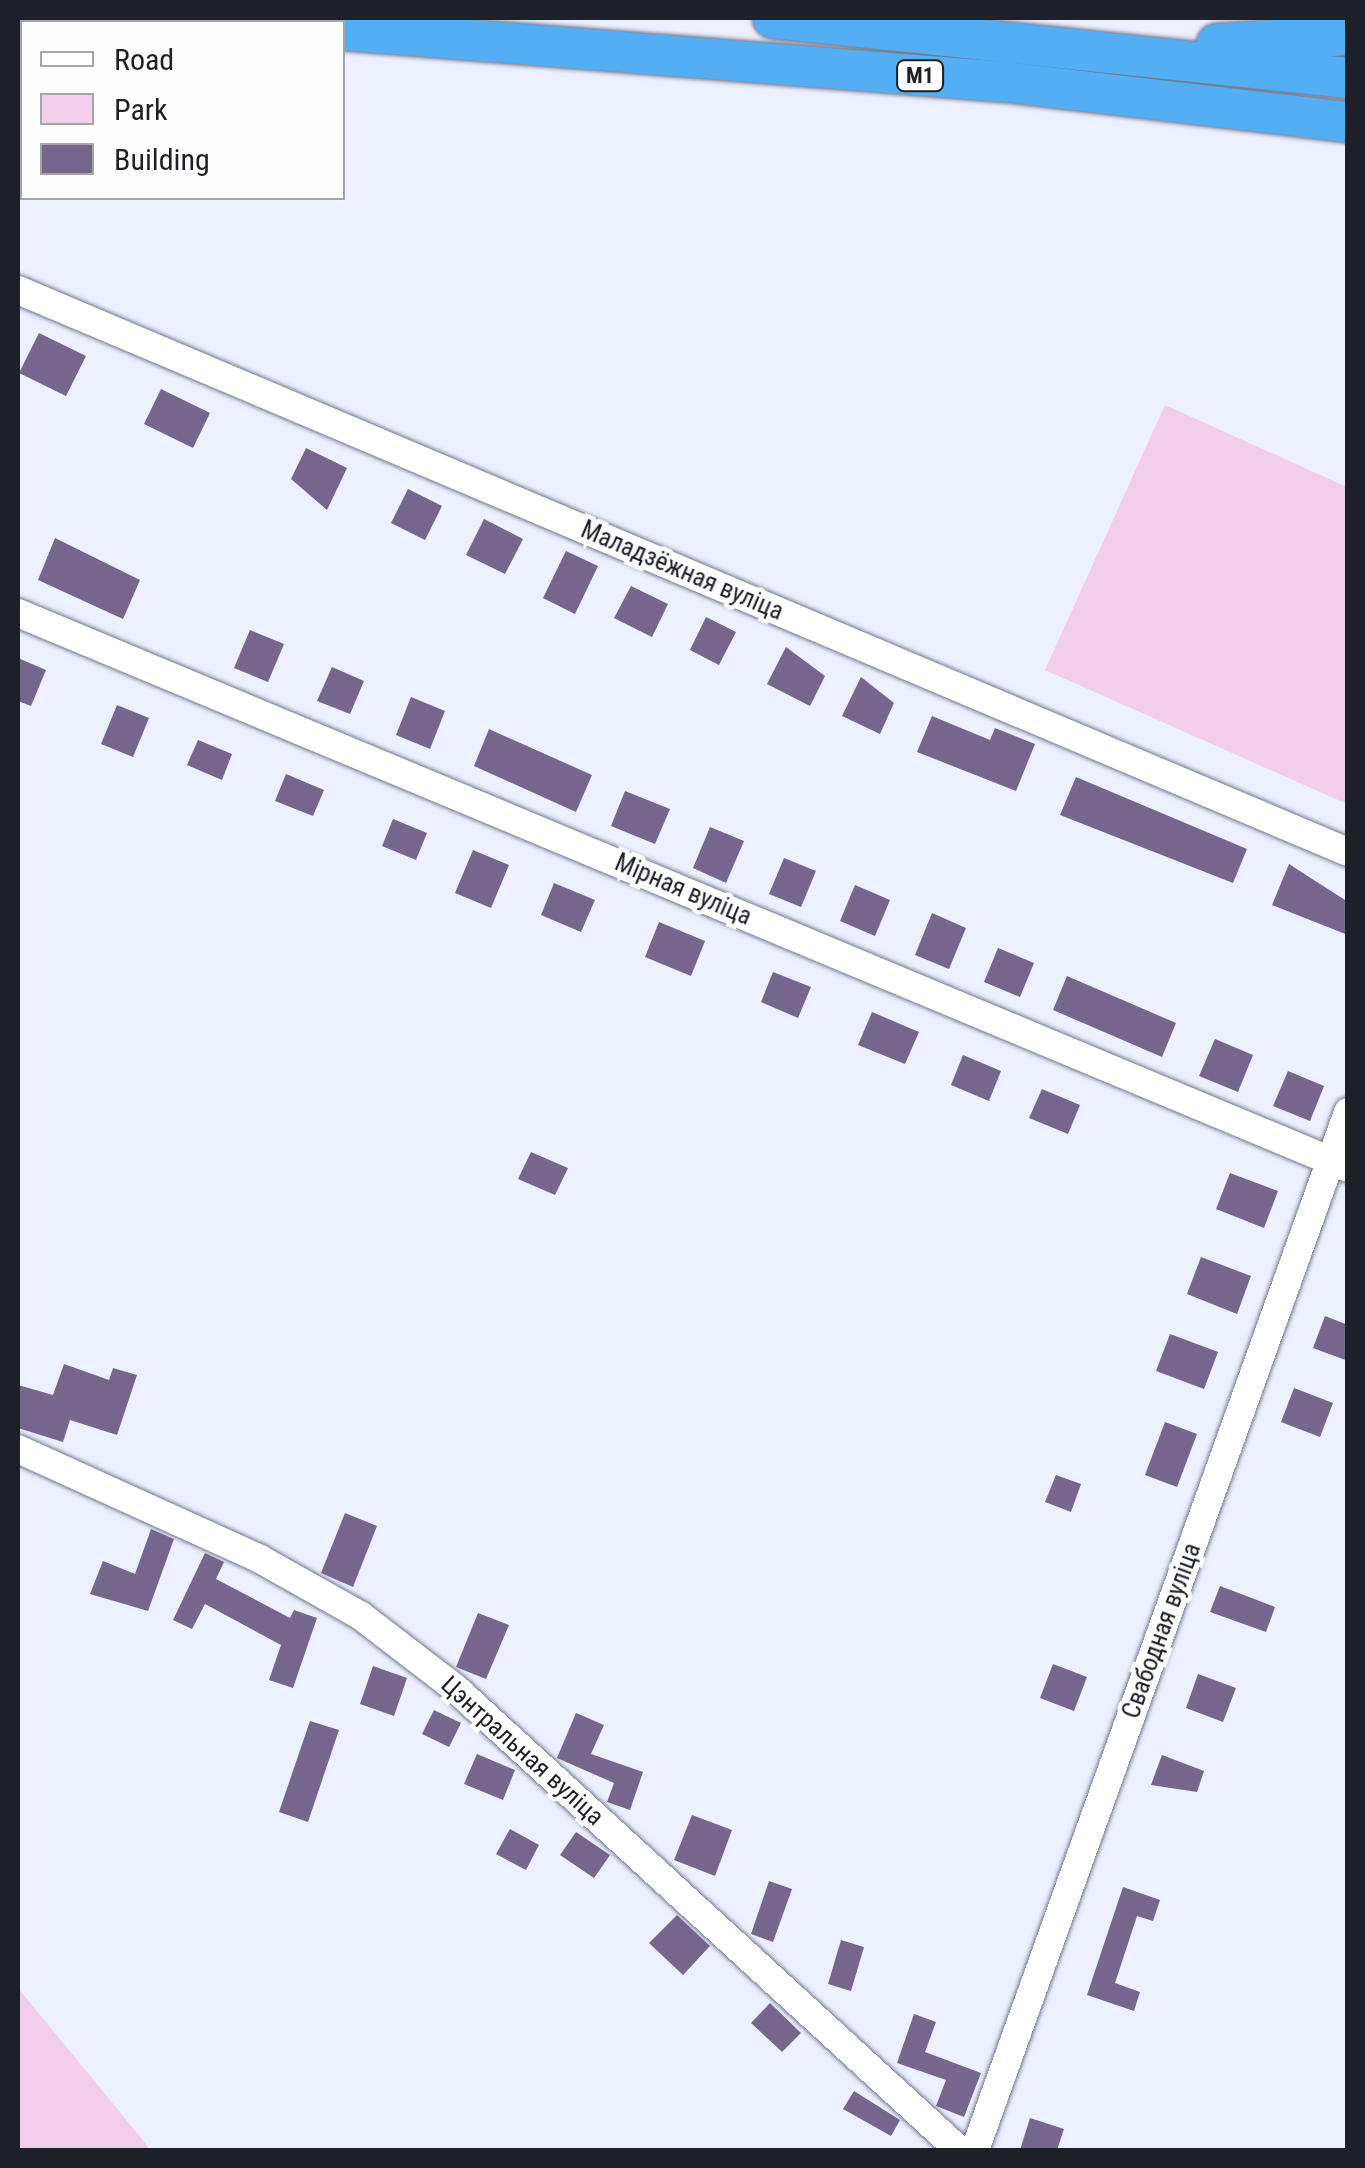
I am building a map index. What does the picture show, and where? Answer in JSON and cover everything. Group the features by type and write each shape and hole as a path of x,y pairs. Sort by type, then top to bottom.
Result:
{"highway":[{"path":"142,18 184,20"},
{"name":"М1","path":"773,18 1128,51 1348,78"},
{"name":"М1","path":"345,30 1006,82 1348,122"},
{"path":"1128,51 1348,35"}],"street":[{"name":"Маладзёжная вуліца","path":"18,290 1348,852"},
{"name":"Мірная вуліца","path":"18,613 1339,1163"},
{"name":"Свабодная вуліца","path":"975,2150 1339,1163 1348,1112"},
{"name":"Цэнтральная вуліца","path":"18,1449 260,1559 361,1616 454,1688 959,2150"}],"green space":[{"path":"1165,405 1347,487 1347,804 1045,670"},
{"path":"18,1988 142,2139 150,2150 18,2150"}],"building":[{"path":"39,333 86,356 66,396 19,373"},
{"path":"161,389 210,413 193,448 144,424"},
{"path":"306,448 347,468 327,510 291,479"},
{"path":"408,489 442,506 425,540 391,523"},
{"path":"484,519 523,539 505,574 466,555"},
{"path":"55,538 140,580 123,619 38,580"},
{"path":"566,551 598,566 575,614 543,598"},
{"path":"631,586 668,604 652,637 614,618"},
{"path":"706,617 736,632 719,665 690,650"},
{"path":"250,630 284,644 268,682 234,668"},
{"path":"786,647 825,676 810,706 767,684"},
{"path":"18,658 46,670 31,706 18,701"},
{"path":"332,667 364,681 350,714 317,701"},
{"path":"861,677 894,703 880,734 842,716"},
{"path":"411,697 445,711 430,749 396,735"},
{"path":"117,705 149,718 133,757 101,744"},
{"path":"932,716 990,740 995,728 1035,744 1016,791 917,752"},
{"path":"489,729 592,775 576,812 474,766"},
{"path":"198,740 232,754 222,780 187,765"},
{"path":"286,774 324,790 313,816 275,801"},
{"path":"1076,777 1247,849 1233,883 1060,815"},
{"path":"625,791 670,809 655,844 611,826"},
{"path":"393,819 427,833 416,860 382,846"},
{"path":"710,827 744,841 726,883 693,868"},
{"path":"473,850 509,865 491,908 455,893"},
{"path":"784,858 816,871 801,907 769,894"},
{"path":"1289,864 1348,902 1348,935 1272,905"},
{"path":"554,883 595,900 581,932 541,915"},
{"path":"855,885 890,900 875,936 840,921"},
{"path":"932,913 966,928 949,969 915,955"},
{"path":"659,922 705,941 691,976 645,957"},
{"path":"998,948 1034,963 1020,997 984,982"},
{"path":"773,972 811,987 798,1018 761,1002"},
{"path":"1067,976 1176,1023 1162,1057 1053,1010"},
{"path":"872,1012 919,1032 905,1064 858,1045"},
{"path":"1215,1039 1253,1055 1238,1092 1199,1076"},
{"path":"963,1055 1001,1071 989,1101 951,1085"},
{"path":"1288,1071 1324,1086 1310,1121 1273,1106"},
{"path":"1042,1089 1080,1105 1068,1134 1029,1118"},
{"path":"531,1152 568,1168 555,1195 518,1179"},
{"path":"1230,1173 1278,1191 1264,1228 1216,1209"},
{"path":"1201,1257 1251,1276 1237,1314 1187,1294"},
{"path":"1325,1316 1348,1325 1348,1361 1313,1348"},
{"path":"1170,1334 1218,1352 1204,1389 1156,1371"},
{"path":"64,1364 109,1380 113,1368 137,1375 117,1435 70,1420 63,1442 18,1428 18,1385 53,1395"},
{"path":"1294,1388 1333,1403 1320,1437 1281,1422"},
{"path":"1165,1422 1197,1434 1177,1487 1145,1475"},
{"path":"1056,1475 1081,1484 1071,1512 1045,1502"},
{"path":"345,1513 377,1526 353,1587 321,1573"},
{"path":"151,1529 174,1539 148,1611 90,1594 103,1561 135,1574"},
{"path":"205,1553 224,1562 216,1579 290,1618 294,1610 317,1618 293,1688 269,1680 281,1645 205,1604 192,1629 173,1620"},
{"path":"1220,1586 1275,1607 1266,1632 1210,1612"},
{"path":"478,1613 509,1625 486,1679 456,1667"},
{"path":"1053,1664 1087,1677 1074,1711 1040,1698"},
{"path":"373,1666 407,1678 394,1716 360,1704"},
{"path":"1198,1674 1236,1688 1223,1722 1186,1708"},
{"path":"434,1710 461,1723 449,1747 422,1734"},
{"path":"576,1713 604,1725 591,1754 643,1772 630,1810 607,1802 614,1783 557,1758"},
{"path":"310,1721 339,1730 308,1822 279,1812"},
{"path":"477,1754 515,1770 503,1800 464,1784"},
{"path":"1162,1755 1204,1771 1197,1792 1151,1785"},
{"path":"692,1815 732,1830 715,1876 674,1860"},
{"path":"510,1829 539,1845 526,1870 496,1854"},
{"path":"576,1832 610,1855 594,1878 560,1855"},
{"path":"769,1881 792,1889 773,1942 751,1934"},
{"path":"1123,1887 1160,1900 1153,1921 1137,1916 1115,1983 1140,1992 1134,2011 1087,1995"},
{"path":"677,1915 710,1946 683,1975 649,1943"},
{"path":"841,1940 864,1947 851,1991 828,1984"},
{"path":"770,2003 801,2033 782,2052 751,2023"},
{"path":"914,2014 936,2022 925,2052 981,2073 964,2117 936,2106 946,2080 897,2063"},
{"path":"854,2091 900,2120 891,2136 843,2109"},
{"path":"1030,2118 1064,2129 1057,2150 1020,2150"}]}
